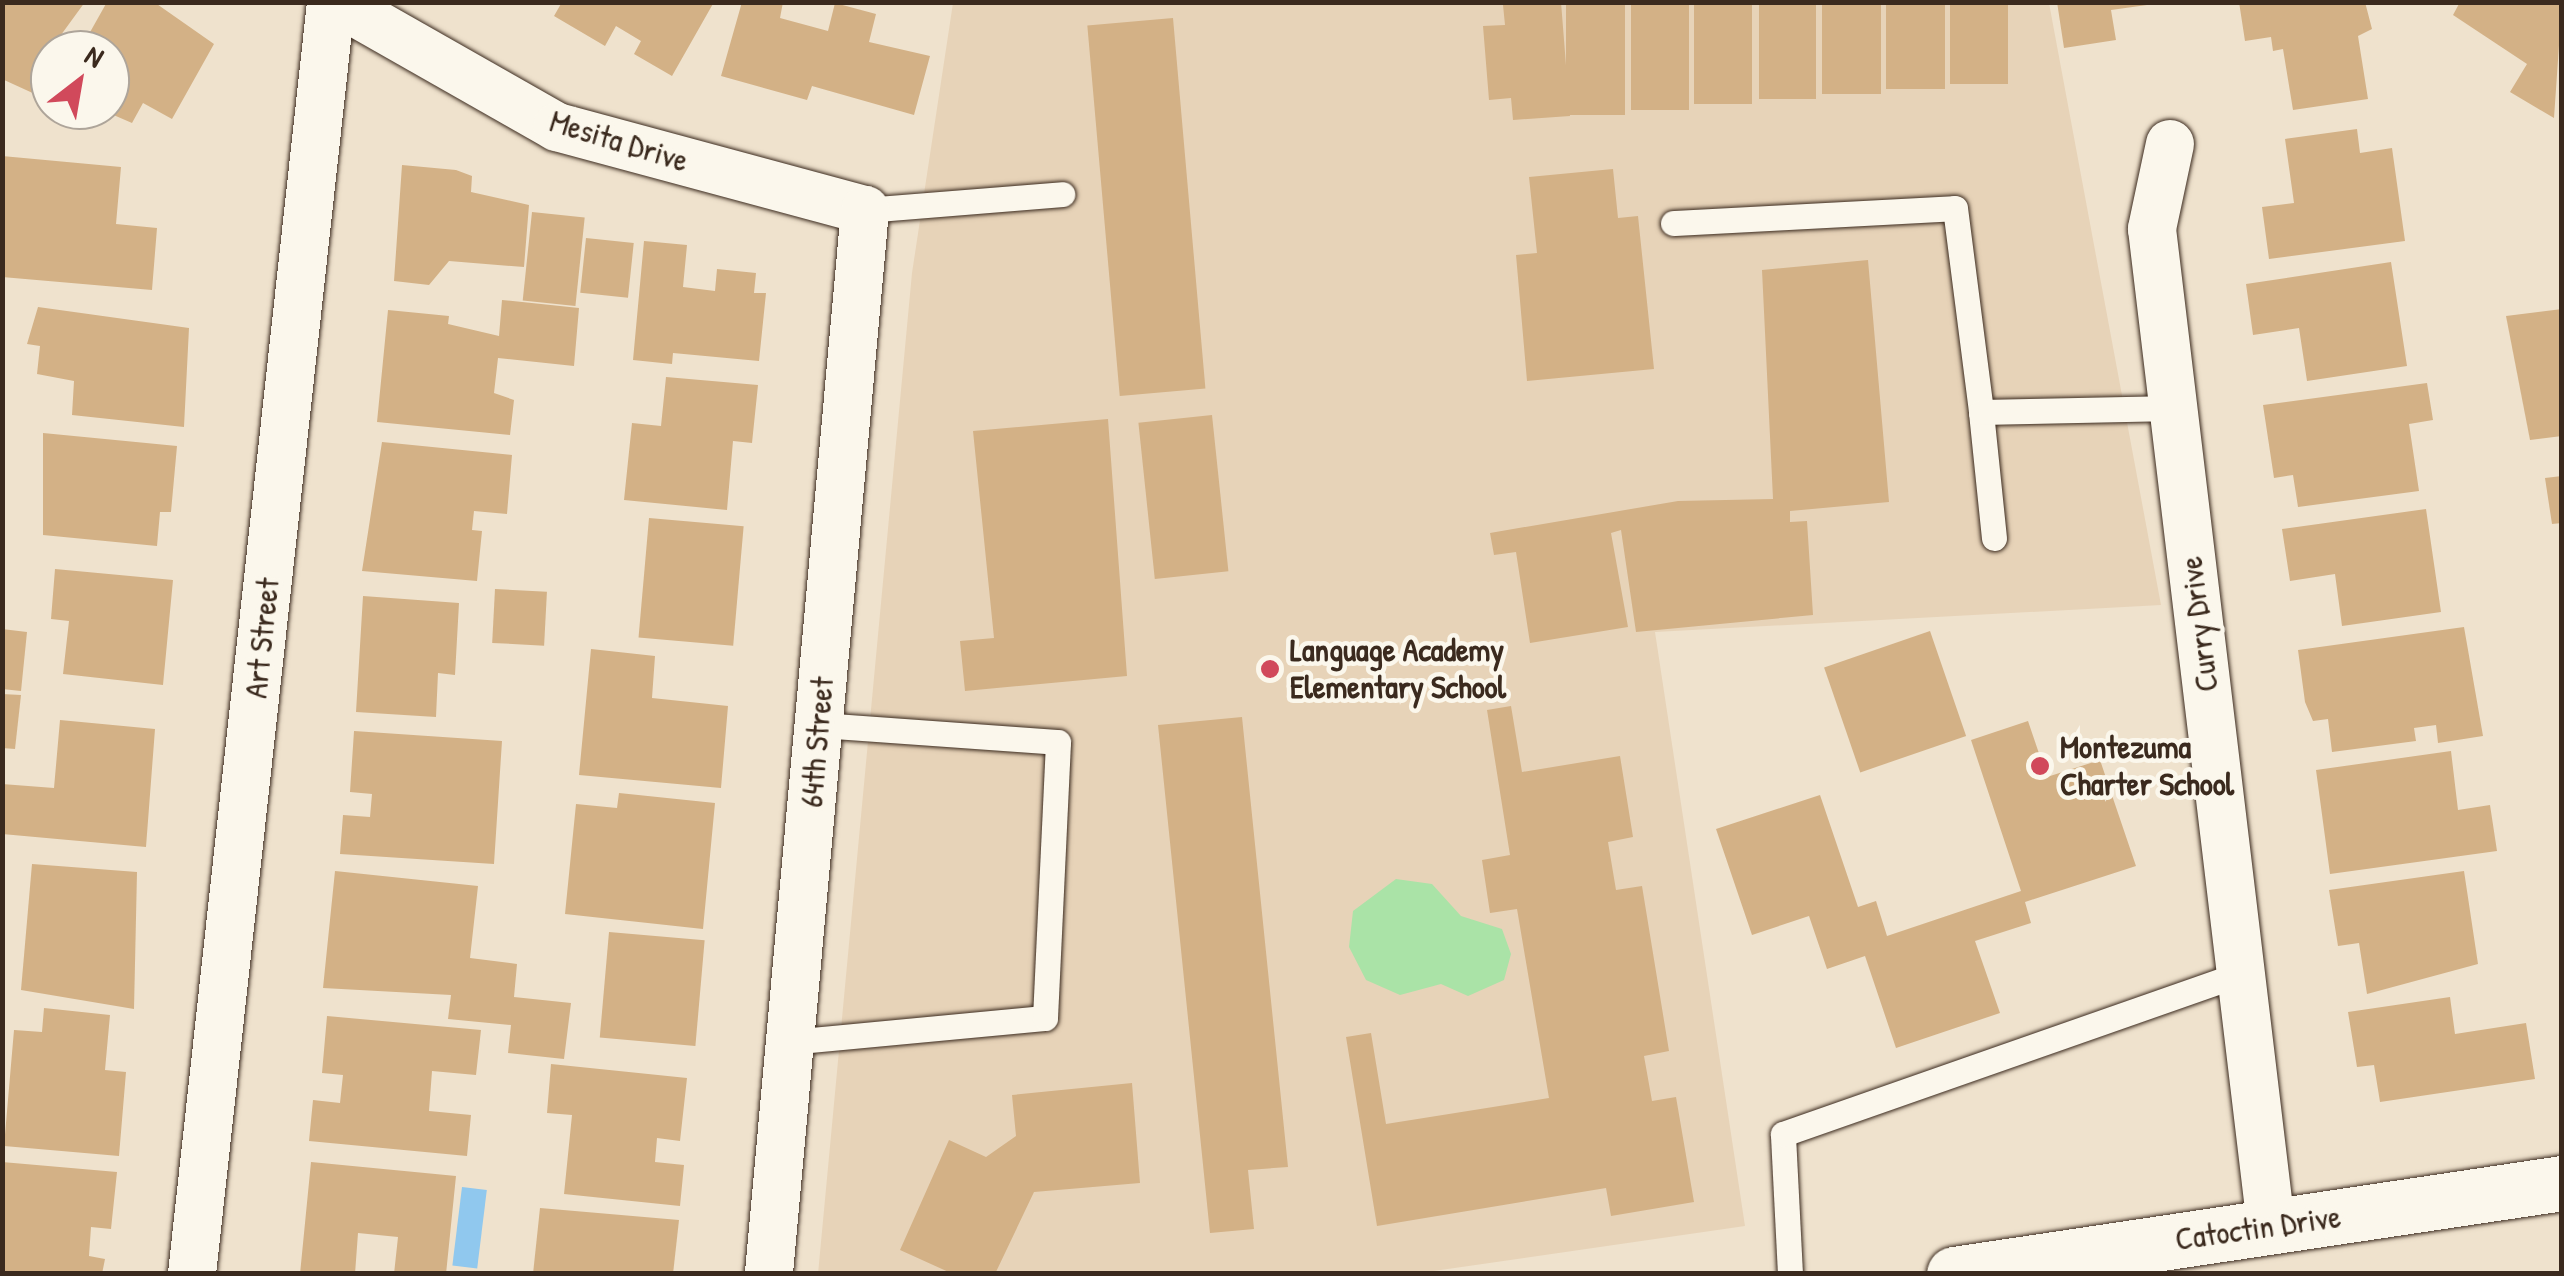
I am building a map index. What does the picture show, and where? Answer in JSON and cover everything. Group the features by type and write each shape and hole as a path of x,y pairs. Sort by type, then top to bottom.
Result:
{"street":[{"name":"Mesita Drive","path":"334,2 557,127 865,210"},
{"name":"Art Street","path":"192,1274 334,2"},
{"name":"Curry Drive","path":"2170,144 2152,229 2272,1225"},
{"name":"64th Street","path":"769,1274 865,210"},
{"name":"Catoctin Drive","path":"1954,1274 2562,1183"}],"lane":[{"path":"865,210 1062,194"},
{"path":"1673,223 1955,208 1994,538"},
{"path":"1981,412 2174,408"},
{"path":"790,1042 1045,1018 1058,742 819,724"},
{"path":"1790,1274 1783,1134 2241,974"}],"shaded area":[{"name":"Language Academy Elementary School","path":"953,3 2049,3 2161,605 1655,632 1745,1226 1413,1274 818,1274 912,273"}],"green space":[{"path":"1396,879 1432,884 1461,916 1502,929 1511,954 1504,980 1468,996 1441,984 1400,995 1366,980 1349,947 1353,911"}],"water":[{"path":"462,1187 487,1190 477,1268 452,1265"}],"building":[{"path":"2,2 85,2 65,30 30,30 30,92 2,79"},
{"path":"107,2 154,2 214,44 172,119 143,103 132,123 130,30 91,30"},
{"path":"562,2 714,2 672,76 634,54 641,41 616,26 605,46 554,16"},
{"path":"742,2 783,2 780,18 828,31 835,3 876,14 869,42 930,56 914,115 812,86 807,100 721,76"},
{"path":"1561,2 1570,116 1513,120 1511,98 1489,100 1483,26 1505,25 1503,5"},
{"path":"1566,2 1625,2 1625,115 1566,115"},
{"path":"1631,2 1689,2 1689,110 1631,110"},
{"path":"1694,2 1752,2 1752,104 1694,104"},
{"path":"1759,2 1816,2 1816,99 1759,99"},
{"path":"1822,2 1881,2 1881,94 1822,94"},
{"path":"1886,2 1945,2 1945,89 1886,89"},
{"path":"1950,2 2008,2 2008,84 1950,84"},
{"path":"2057,2 2147,5 2111,10 2116,40 2064,48"},
{"path":"2239,2 2365,2 2372,29 2358,36 2368,99 2293,110 2283,49 2273,51 2271,37 2245,41"},
{"path":"2460,2 2562,2 2554,118 2510,92 2527,64 2453,15"},
{"path":"1173,18 1205,389 1120,396 1087,25"},
{"path":"2357,129 2360,153 2392,148 2405,241 2269,259 2262,207 2294,203 2285,139"},
{"path":"2,156 121,167 116,224 157,228 152,290 2,277"},
{"path":"402,165 456,170 472,176 471,192 529,205 524,267 449,261 429,285 394,281"},
{"path":"1613,169 1618,218 1638,216 1654,369 1527,381 1516,255 1537,253 1529,177"},
{"path":"532,212 585,218 575,306 523,301"},
{"path":"586,238 634,243 628,298 580,293"},
{"path":"644,241 687,245 683,287 715,291 717,269 756,273 754,293 766,293 759,361 673,353 672,364 633,360"},
{"path":"1868,260 1889,502 1790,511 1790,522 1807,521 1813,615 1636,632 1621,530 1611,533 1628,627 1530,643 1516,552 1494,555 1490,533 1678,501 1773,499 1762,270"},
{"path":"2391,262 2407,366 2307,381 2299,328 2253,335 2246,284"},
{"path":"502,300 579,308 574,366 498,358 494,393 514,400 510,435 377,422 388,310 449,316 448,324 499,336"},
{"path":"38,307 189,328 184,427 72,415 74,381 37,374 40,346 27,344"},
{"path":"2562,309 2562,436 2530,440 2506,316"},
{"path":"666,377 758,385 752,443 733,441 727,510 624,500 632,423 661,426"},
{"path":"2427,383 2433,420 2409,424 2419,491 2298,507 2293,475 2274,478 2263,405"},
{"path":"1212,415 1228,571 1155,579 1138,423"},
{"path":"1108,419 1127,676 965,691 960,641 994,638 973,431"},
{"path":"43,433 177,446 171,512 160,512 157,546 43,535"},
{"path":"382,442 512,455 507,514 474,511 472,530 482,531 477,581 362,571"},
{"path":"2562,476 2562,523 2552,524 2545,478"},
{"path":"2426,509 2441,612 2342,626 2335,574 2290,581 2282,529"},
{"path":"649,518 744,526 733,646 639,638"},
{"path":"55,569 173,580 163,685 63,674 69,621 51,619"},
{"path":"495,589 547,592 544,646 492,643"},
{"path":"363,596 459,603 455,675 438,673 436,717 356,712"},
{"path":"2464,627 2483,736 2438,743 2436,725 2414,728 2416,741 2332,752 2328,719 2313,721 2305,702 2298,650"},
{"path":"2,629 27,632 21,691 2,689"},
{"path":"1930,631 1966,736 1860,772 1824,667"},
{"path":"591,649 655,656 652,698 728,706 721,788 579,775"},
{"path":"2,694 21,695 15,749 2,748"},
{"path":"1511,706 1522,772 1620,756 1633,837 1608,842 1616,890 1642,886 1669,1051 1644,1056 1652,1101 1676,1097 1694,1202 1611,1216 1606,1188 1377,1226 1346,1037 1371,1033 1386,1124 1549,1098 1517,909 1490,913 1482,860 1510,855 1487,710"},
{"path":"1242,717 1288,1167 1248,1170 1254,1229 1210,1233 1158,725"},
{"path":"60,720 155,729 146,847 2,834 2,784 54,788"},
{"path":"2028,721 2047,777 2100,760 2136,866 2025,902 2031,923 1975,941 2000,1013 1896,1048 1865,956 1827,969 1809,916 1752,935 1716,829 1820,795 1858,907 1876,901 1887,936 2021,891 1971,740"},
{"path":"354,731 502,741 494,864 340,854 343,815 370,817 372,794 350,792"},
{"path":"2451,751 2458,810 2490,805 2497,851 2330,874 2316,770"},
{"path":"619,793 715,803 703,929 565,914 576,804 617,808"},
{"path":"32,864 137,872 134,1009 21,990"},
{"path":"335,871 478,886 470,958 517,964 514,997 571,1003 564,1059 508,1053 511,1025 448,1019 451,995 323,988"},
{"path":"2464,871 2478,964 2367,994 2359,943 2338,946 2329,890"},
{"path":"609,932 705,940 695,1046 600,1038"},
{"path":"2450,997 2455,1034 2526,1023 2535,1079 2380,1102 2374,1065 2357,1067 2348,1012"},
{"path":"44,1008 110,1015 105,1070 126,1072 119,1156 4,1146 14,1030 42,1032"},
{"path":"327,1016 481,1030 476,1075 432,1071 429,1111 471,1115 467,1156 309,1141 313,1100 340,1103 343,1075 322,1073"},
{"path":"551,1064 687,1078 680,1141 657,1138 655,1162 684,1165 680,1206 564,1194 572,1115 547,1113"},
{"path":"1132,1083 1140,1183 1034,1192 995,1274 953,1274 900,1250 949,1140 986,1157 1016,1136 1012,1095"},
{"path":"2,1162 117,1172 111,1229 91,1227 89,1256 105,1259 102,1274 2,1274"},
{"path":"311,1162 456,1176 446,1274 394,1274 398,1237 358,1233 355,1274 300,1274"},
{"path":"540,1208 679,1220 673,1274 533,1274"}],"place":[{"name":"Language Academy Elementary School","path":"1270,669"},
{"name":"Montezuma Charter School","path":"2040,766"}]}
